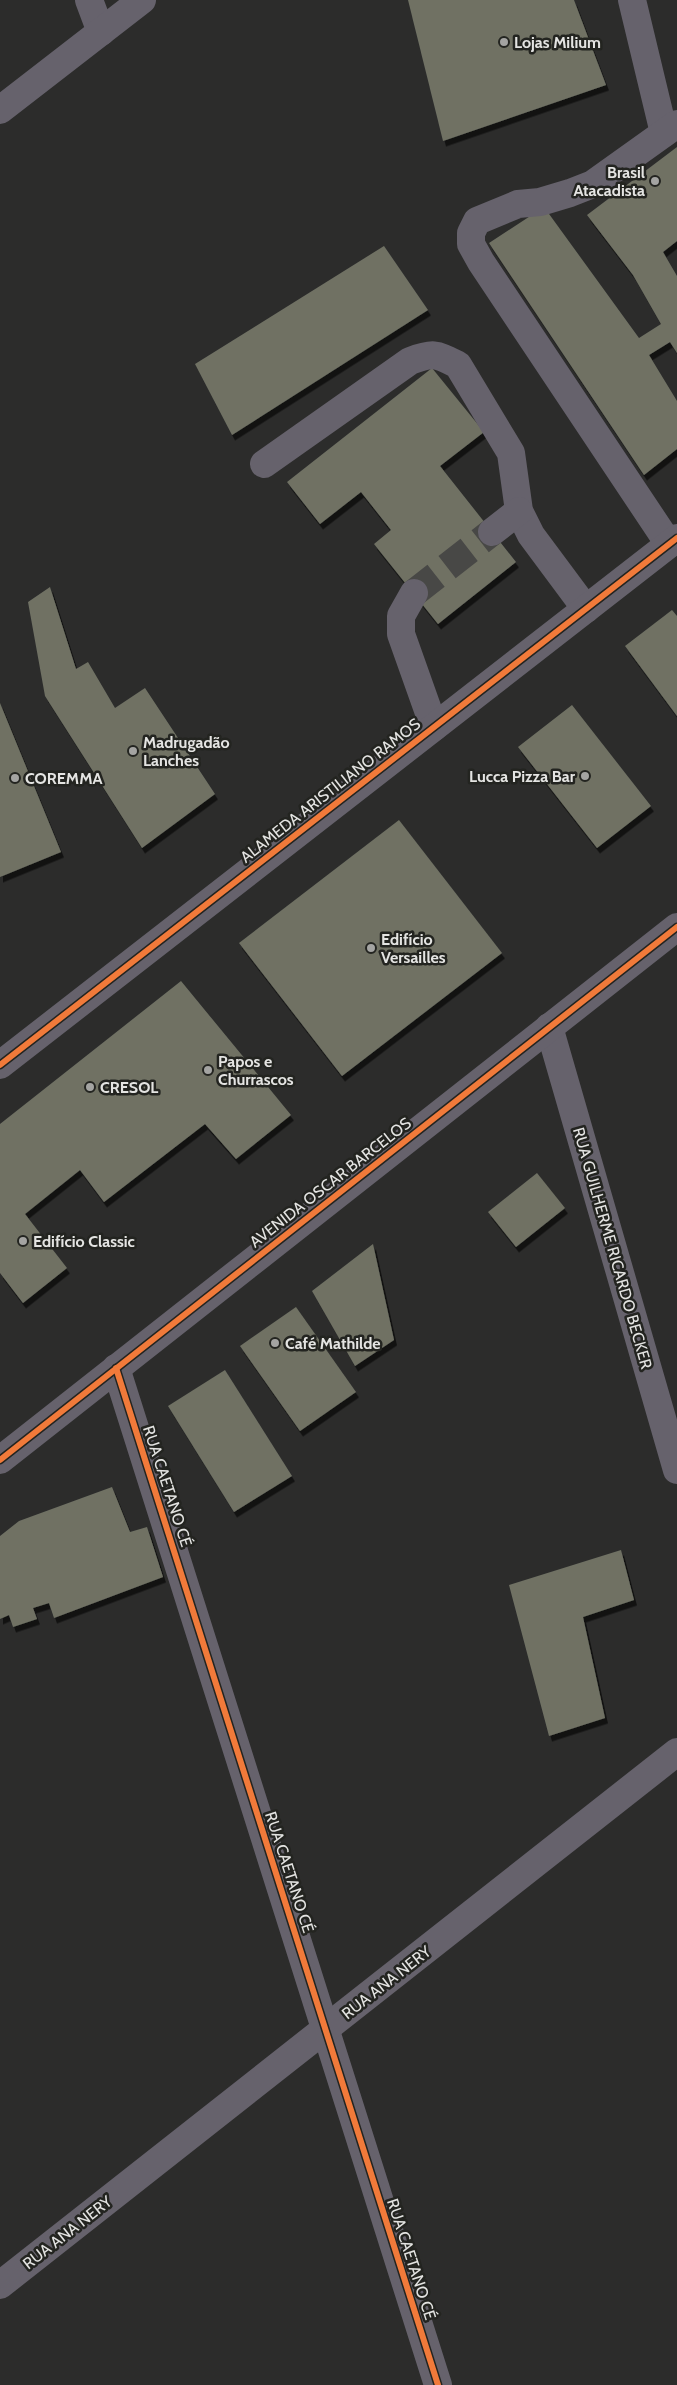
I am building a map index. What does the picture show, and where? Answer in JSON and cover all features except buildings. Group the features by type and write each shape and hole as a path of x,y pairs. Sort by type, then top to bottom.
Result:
{"street":[{"path":"89,0 100,32"},
{"path":"0,110 142,0"},
{"path":"632,0 670,129 593,184 540,202 518,204 477,221 471,233 471,244 481,262 673,541"},
{"path":"264,464 410,361 430,354 458,365 511,452 520,512 531,535 586,609"},
{"path":"492,532 520,512"},
{"name":"ALAMEDA ARISTILIANO RAMOS","path":"0,1065 673,541"},
{"path":"414,593 401,616 401,634 434,727"},
{"name":"AVENIDA OSCAR BARCELOS","path":"0,1460 677,927"},
{"name":"RUA GUILHERME RICARDO BECKER","path":"549,1027 677,1470"},
{"name":"RUA CAETANO CÉ","path":"116,1368 438,2385"},
{"name":"RUA ANA NERY","path":"0,2285 677,1752"}],"tunnel":[{"path":"414,593 492,532"}],"cycle path":[{"path":"0,1065 677,538"},
{"path":"0,1460 677,927"},
{"path":"116,1368 438,2385"}],"place":[{"name":"Lojas Milium","path":"504,42"},
{"name":"Brasil Atacadista","path":"655,181"},
{"name":"Madrugadão Lanches","path":"133,751"},
{"name":"Lucca Pizza Bar","path":"585,776"},
{"name":"COREMMA","path":"15,778"},
{"name":"Edifício Versailles","path":"371,948"},
{"name":"Papos e Churrascos","path":"208,1070"},
{"name":"CRESOL","path":"90,1087"},
{"name":"Edifício Classic","path":"23,1241"},
{"name":"Café Mathilde","path":"275,1343"}]}
